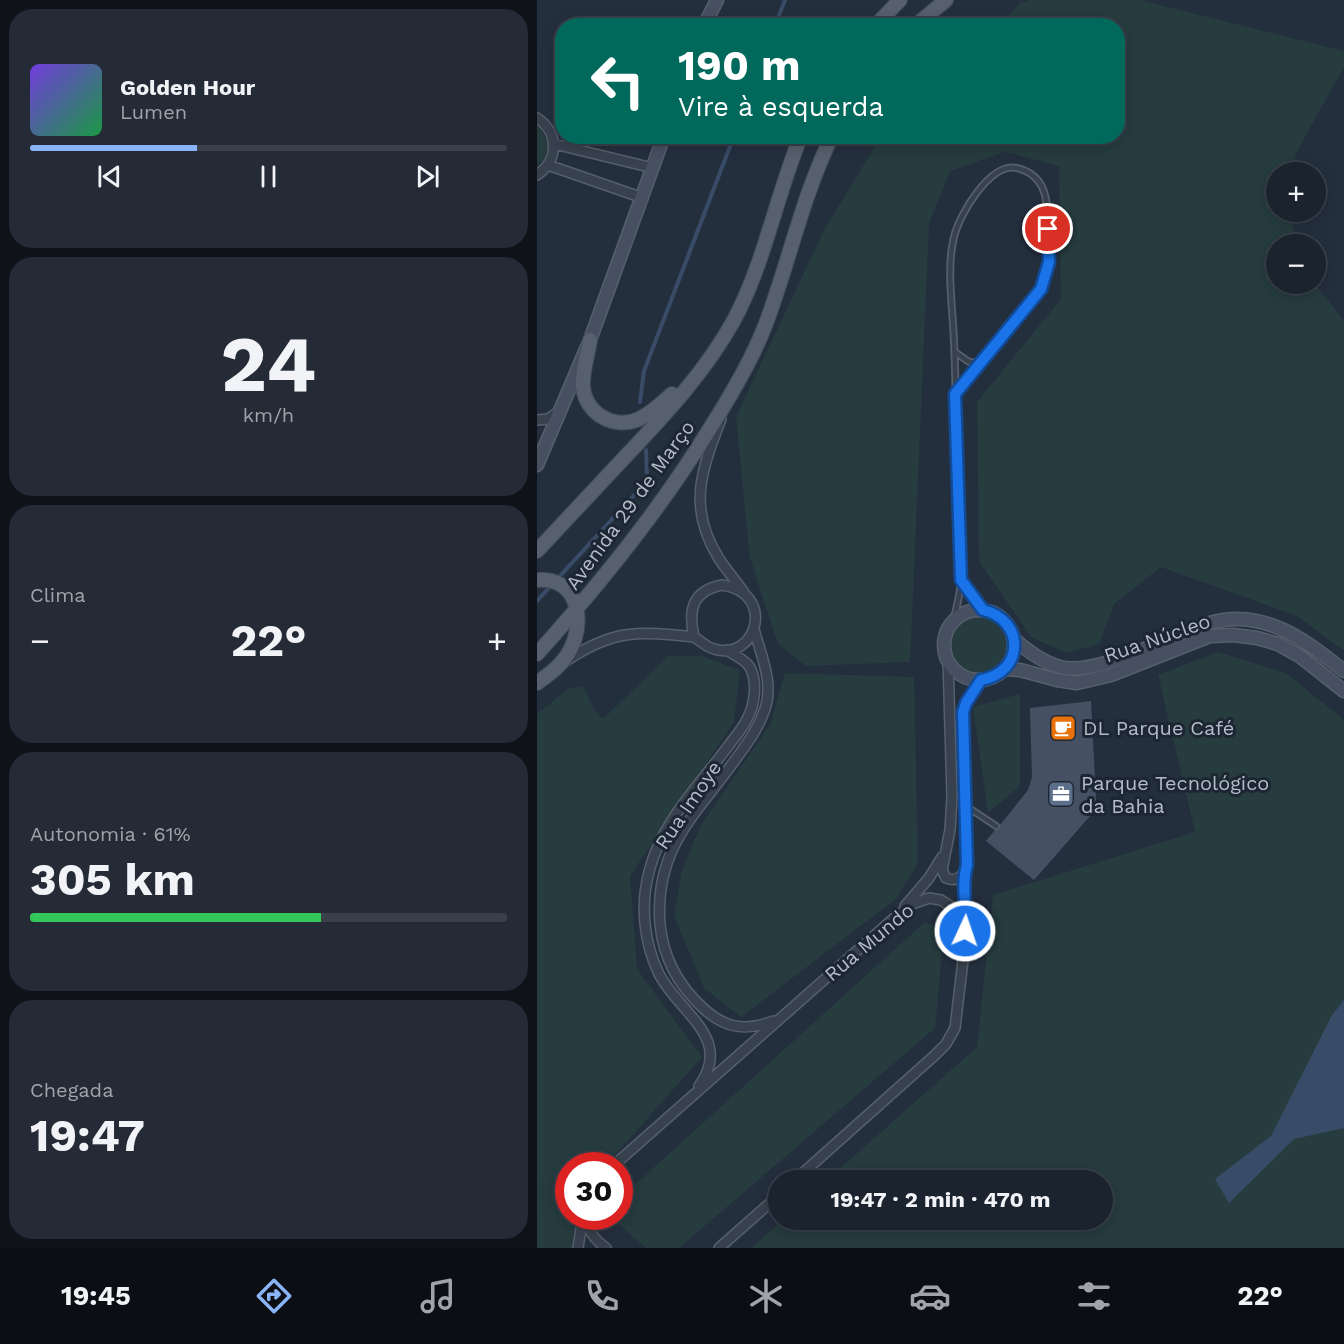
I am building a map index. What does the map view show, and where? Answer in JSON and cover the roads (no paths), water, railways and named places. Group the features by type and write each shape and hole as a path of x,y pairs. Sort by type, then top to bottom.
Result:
{"main road":[{"path":"883,18 900,0"},
{"path":"925,18 946,0"},
{"name":"Avenida 29 de Março","path":"537,551 654,426 700,372 733,320 746,293 798,144"},
{"name":"Avenida 29 de Março","path":"537,654 682,474 730,397 765,326 810,189 828,144"},
{"path":"590,340 583,388 591,408 608,421 625,423 637,420 651,412 700,372"},
{"path":"537,580 548,579 562,584 569,590 576,605 575,637 572,647 561,664 537,683"}],"street":[{"path":"708,18 717,0"},
{"path":"537,118 547,126 554,144 553,155 548,165 537,175"},
{"path":"554,144 653,168"},
{"path":"537,465 590,340 661,144"},
{"path":"548,165 643,198"},
{"path":"561,664 605,638 628,633 651,632 694,637 717,650 727,650 743,644 754,629 755,608 750,598 718,558 708,538 701,511 700,482 707,456 730,397"},
{"path":"537,420 548,419 560,411"},
{"path":"694,637 691,610 695,600 702,592 722,585 733,586 743,591"},
{"path":"948,660 961,675 971,679 991,678 1005,669 1014,651 1013,638 1007,623 1001,617 983,610 971,611 961,615 953,623 945,640 948,660 952,796 950,830 942,870 946,878 956,879 964,874"},
{"name":"Rua Núcleo","path":"1013,638 1031,652 1060,667 1088,667 1209,623 1241,619 1281,628 1306,641 1344,671"},
{"name":"Rua Imoye","path":"754,629 767,674 769,687 766,706 756,731 676,839 660,884 659,917 661,935 671,965 692,998 709,1013 719,1021 741,1028 754,1028 778,1019"},
{"name":"Rua Núcleo","path":"1005,669 1020,670 1077,683 1121,671 1210,636 1233,635 1278,644 1301,657 1344,691"},
{"name":"Rua Imoye","path":"691,1099 708,1072 711,1051 702,1027 680,1004 658,972 646,936 646,895 649,871 658,846 673,821 740,729 751,708 755,691 750,667 727,650"},
{"path":"806,1170 947,1044 955,1028 965,931 964,874 967,865 962,724 966,703 981,680"},
{"path":"893,919 924,884 945,852"},
{"name":"Rua Mundo","path":"629,1152 778,1019 912,904 929,898 941,900 957,912 965,931"},
{"path":"719,1248 768,1205"},
{"path":"578,1248 581,1230"},
{"path":"589,1230 606,1248"}],"lane":[{"path":"953,623 961,580 955,394 955,352 951,260 954,238 965,209 991,178 1011,167 1019,168 1037,178 1046,197 1049,246 1047,273 1041,289 955,394"},
{"path":"955,352 969,362 981,363"},
{"path":"961,580 983,610"},
{"path":"966,806 996,826"}],"water":[{"path":"1344,1000 1344,1128 1294,1139 1229,1203 1215,1179 1271,1136 1332,1015"}],"waterway":[{"path":"778,18 785,0"},
{"path":"640,402 644,371 731,144"},
{"path":"537,601 637,492 647,475 646,450"}],"place":[{"name":"DL Parque Café","path":"1063,728"},
{"name":"Parque Tecnológico da Bahia","path":"1061,794"}]}
